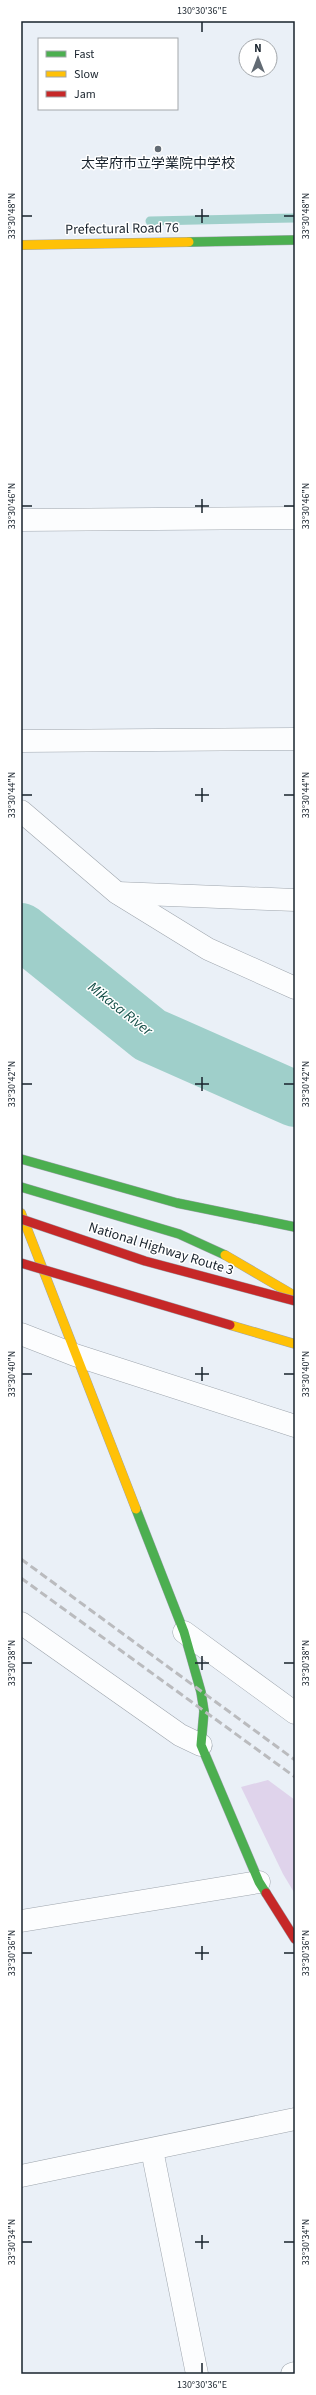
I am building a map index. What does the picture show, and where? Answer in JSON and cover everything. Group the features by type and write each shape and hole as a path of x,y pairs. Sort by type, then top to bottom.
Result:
{"main road":[{"name":"Prefectural Road 76","path":"21,245 295,240"},
{"path":"21,1159 177,1203 295,1227"},
{"path":"21,1187 179,1234 217,1250 295,1296"},
{"path":"21,1213 184,1632 201,1692 204,1712 201,1745 259,1882 295,1939"},
{"name":"National Highway Route 3","path":"21,1219 144,1261 295,1301"},
{"path":"21,1263 295,1344"}],"street":[{"path":"21,520 295,518"},
{"path":"21,741 295,739"},
{"path":"21,811 118,893 208,949 295,988"},
{"path":"118,893 295,900"},
{"path":"21,1334 75,1355 295,1426"},
{"path":"21,1623 180,1735 201,1745"},
{"path":"184,1632 295,1713"},
{"path":"21,1643 44,1640"},
{"path":"21,1921 259,1882"},
{"path":"21,2176 152,2150 295,2119"},
{"path":"152,2150 197,2374"}],"shaded area":[{"path":"268,1780 295,1800 295,1894 283,1874 241,1787"}],"waterway":[{"path":"150,221 295,218"},
{"name":"Mikasa River","path":"21,931 150,1035 295,1099"}],"railway":[{"path":"21,1559 295,1760"},
{"path":"21,1578 295,1777"}],"traffic: fast":[{"path":"189,242 295,240"},
{"path":"21,1159 177,1203 295,1227"},
{"path":"21,1187 179,1234 225,1255"},
{"path":"136,1509 184,1632 201,1692 204,1711 201,1745 259,1882 266,1893"}],"traffic: slow":[{"path":"21,245 189,242"},
{"path":"21,1213 136,1509"},
{"path":"225,1255 295,1296"},
{"path":"230,1325 295,1344"}],"traffic: jam":[{"path":"21,1219 145,1261 295,1301"},
{"path":"21,1263 230,1325"},
{"path":"266,1893 295,1939"}],"place":[{"name":"太宰府市立学業院中学校","path":"158,149"}]}
